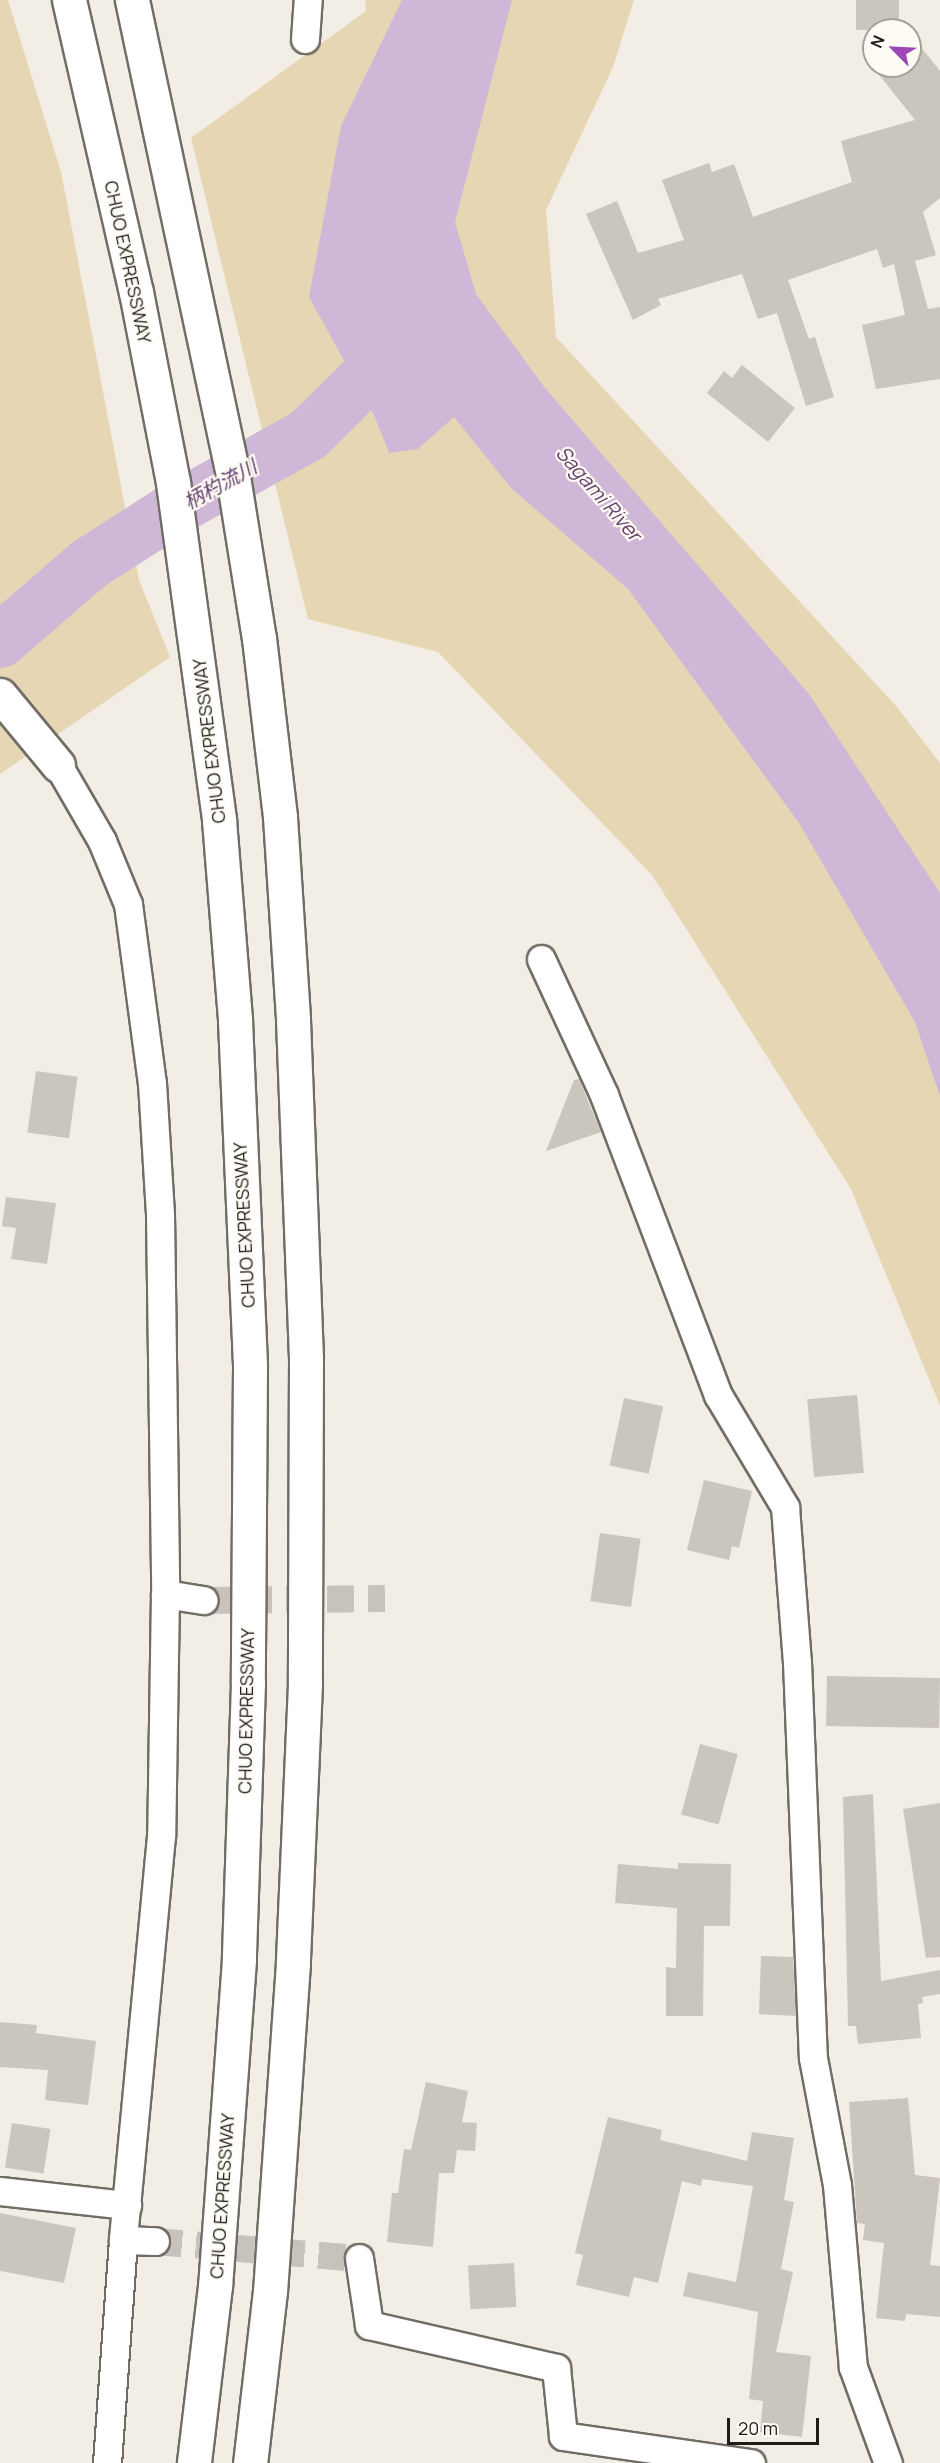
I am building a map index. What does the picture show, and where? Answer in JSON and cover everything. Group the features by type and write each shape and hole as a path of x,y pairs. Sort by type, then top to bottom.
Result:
{"main road":[{"name":"CHUO EXPRESSWAY","path":"69,0 90,85 173,483 200,660 235,1021 250,1367 248,1683 239,1960 215,2286 194,2463"},
{"path":"132,0 229,453 259,638 280,817 293,1020 306,1359 305,1684 293,1963 273,2256 250,2463"},
{"path":"0,695 58,765"}],"street":[{"path":"305,39 308,0"},
{"path":"58,765 102,842 128,904 152,1083 160,1214 165,1594 161,1836 123,2240 107,2463"},
{"path":"541,959 604,1095 718,1395 785,1507 797,1662 813,2058 837,2185 853,2367 888,2463"},
{"path":"165,1594 204,1600"},
{"path":"0,2191 127,2205"},
{"path":"123,2240 155,2241"},
{"path":"359,2258 369,2325 556,2368 563,2436 751,2463"}],"shaded area":[{"path":"0,0 8,0 61,172 139,580 170,657 0,774"},
{"path":"365,0 634,0 613,67 546,210 556,337 896,706 940,763 940,1406 851,1189 652,875 438,652 308,619 191,138 366,11"}],"water":[{"name":"Sagami River","path":"402,0 512,0 455,222 476,294 545,388 809,694 940,893 940,1096 915,1022 799,823 628,589 511,488 454,417 418,449 389,453 375,417 309,297 341,126"}],"building":[{"path":"856,0 899,0 899,18 862,18 862,30 856,30"},
{"path":"922,48 940,71 940,198 923,212 936,255 915,261 928,309 940,307 940,379 876,389 862,325 905,315 894,264 883,268 877,249 788,280 809,339 815,337 834,397 806,406 777,313 758,319 742,274 658,299 661,305 633,320 586,214 617,201 638,253 684,240 662,180 709,163 712,172 734,164 753,217 852,182 841,141 915,120 882,78 922,78"},
{"path":"742,365 795,408 768,442 707,393 724,371 732,378"},
{"path":"36,1071 78,1077 69,1138 27,1132"},
{"path":"579,1079 601,1132 546,1151 574,1080"},
{"path":"6,1197 56,1203 47,1264 11,1259 16,1228 2,1226"},
{"path":"857,1395 864,1473 814,1477 807,1399"},
{"path":"624,1398 663,1406 649,1474 610,1465"},
{"path":"704,1480 752,1491 739,1548 732,1546 729,1560 687,1550"},
{"path":"600,1533 641,1539 631,1607 590,1601"},
{"path":"827,1676 940,1678 939,1728 826,1726"},
{"path":"700,1744 738,1754 719,1825 681,1815"},
{"path":"873,1794 881,1981 940,1970 940,1994 922,1997 923,2003 918,2004 921,2038 858,2044 856,2026 848,2026 843,1797"},
{"path":"940,1803 940,1957 926,1958 903,1809"},
{"path":"678,1863 731,1864 730,1926 704,1926 703,2016 666,2016 666,1967 676,1968 677,1908 615,1903 618,1864 678,1869"},
{"path":"761,1956 793,1957 796,2016 759,2014"},
{"path":"0,2022 37,2025 36,2033 96,2041 88,2105 45,2100 48,2070 0,2067"},
{"path":"426,2082 468,2091 462,2122 477,2123 475,2151 457,2150 454,2173 439,2173 433,2247 387,2242 392,2193 398,2193 404,2149 411,2150"},
{"path":"908,2098 915,2175 940,2178 930,2265 940,2266 940,2317 906,2314 905,2321 876,2318 884,2243 863,2240 865,2224 857,2223 849,2102"},
{"path":"608,2117 662,2130 660,2140 747,2161 752,2132 794,2138 784,2200 794,2202 781,2269 793,2272 776,2352 811,2356 802,2437 760,2432 763,2401 749,2399 758,2312 683,2296 688,2272 736,2282 753,2186 702,2179 701,2186 682,2181 658,2283 634,2277 629,2297 576,2285 583,2255 575,2253"},
{"path":"12,2123 51,2129 43,2174 5,2167"},
{"path":"0,2213 76,2228 64,2283 0,2271"},
{"path":"514,2263 516,2307 470,2309 468,2265"}],"waterway":[{"name":"柄杓流川","path":"0,641 89,564 173,510 308,435 410,334"}],"tunnel":[{"path":"204,1600 385,1598"},
{"path":"155,2241 359,2258"}]}
